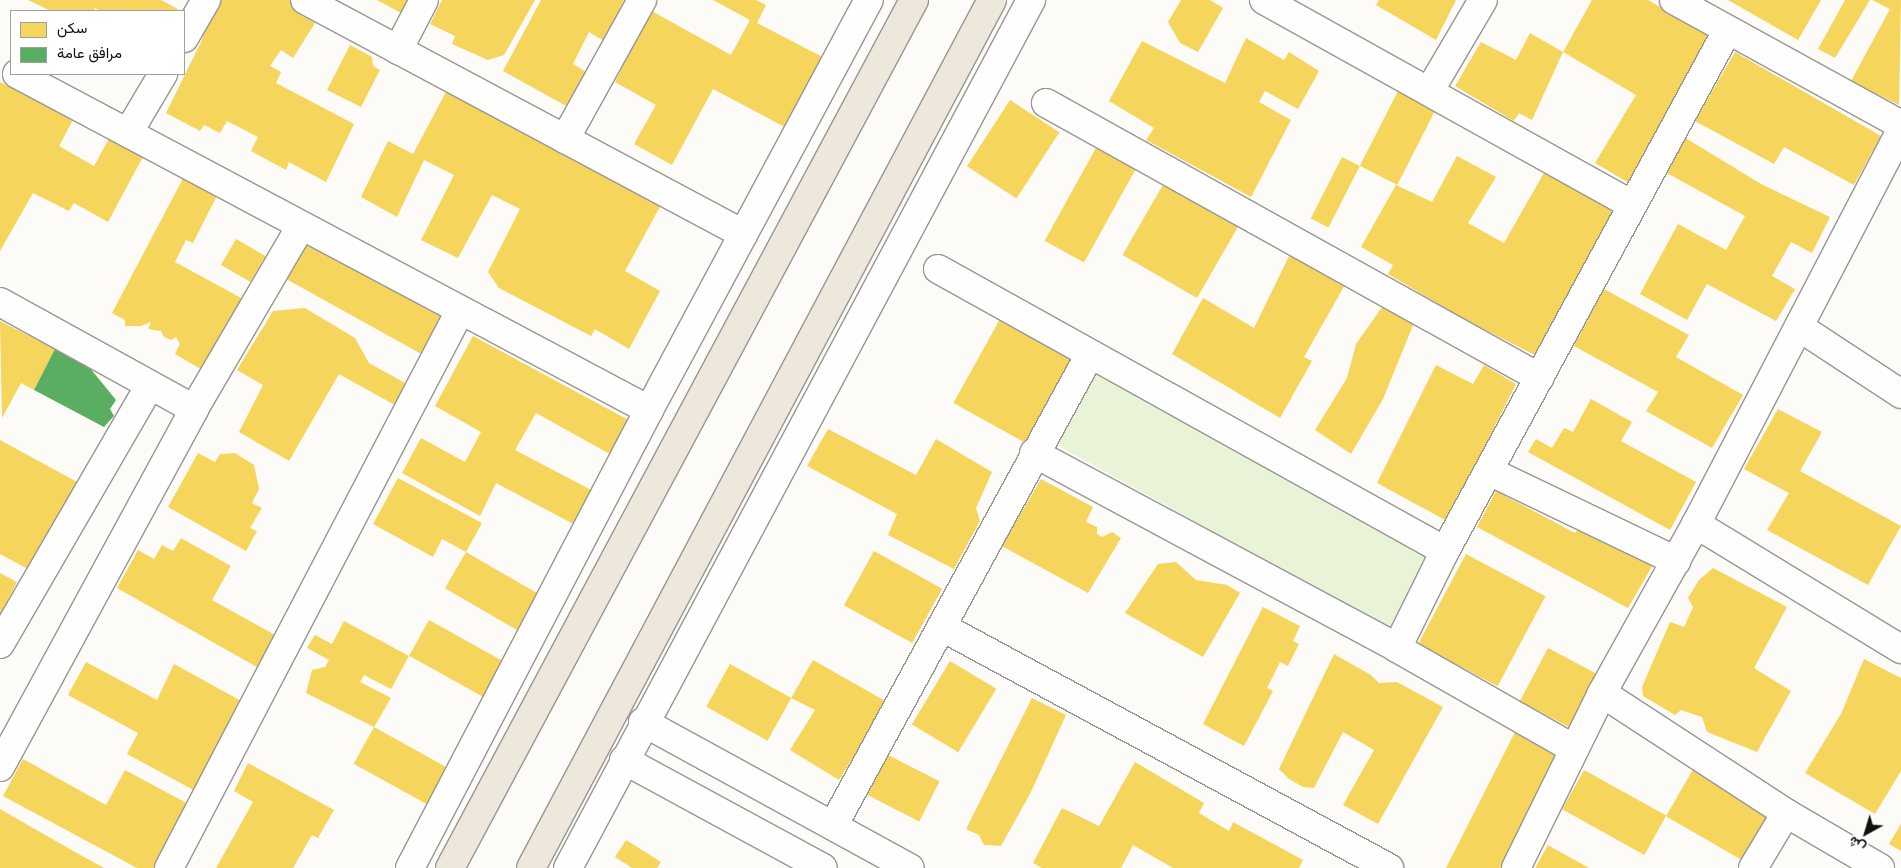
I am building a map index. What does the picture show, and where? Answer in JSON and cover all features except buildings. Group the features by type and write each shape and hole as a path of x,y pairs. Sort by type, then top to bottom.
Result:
{"main road":[{"path":"450,868 914,0"},
{"path":"531,868 992,0"}],"street":[{"path":"185,36 206,0"},
{"path":"305,0 744,234"},
{"path":"398,50 424,0"},
{"path":"565,139 642,0"},
{"path":"410,868 649,410 869,0"},
{"path":"568,868 644,722 1031,0"},
{"path":"1265,0 1430,90 1631,204"},
{"path":"1430,90 1483,0"},
{"path":"1674,0 1727,31 1901,125"},
{"path":"1397,648 1445,551 1540,378 1631,204 1727,31"},
{"path":"19,75 649,410"},
{"path":"128,133 162,75"},
{"path":"1046,103 1540,378"},
{"path":"1516,868 1602,693 1696,524 1901,130"},
{"path":"0,767 194,409 301,226"},
{"path":"938,269 1445,551"},
{"path":"0,302 194,409"},
{"path":"169,868 460,311"},
{"path":"1799,327 1901,394"},
{"path":"833,826 942,627 1034,453 1090,354"},
{"path":"0,644 150,384"},
{"path":"1034,453 1397,648 1574,749"},
{"path":"1489,471 1676,561"},
{"path":"1696,524 1901,649"},
{"path":"942,627 1389,868"},
{"path":"1602,693 1786,813 1880,868"},
{"path":"644,722 910,868"},
{"path":"624,760 823,868"},
{"path":"1753,868 1786,813"}],"green space":[{"path":"1095,370 1430,556 1389,629 1054,443"}]}
